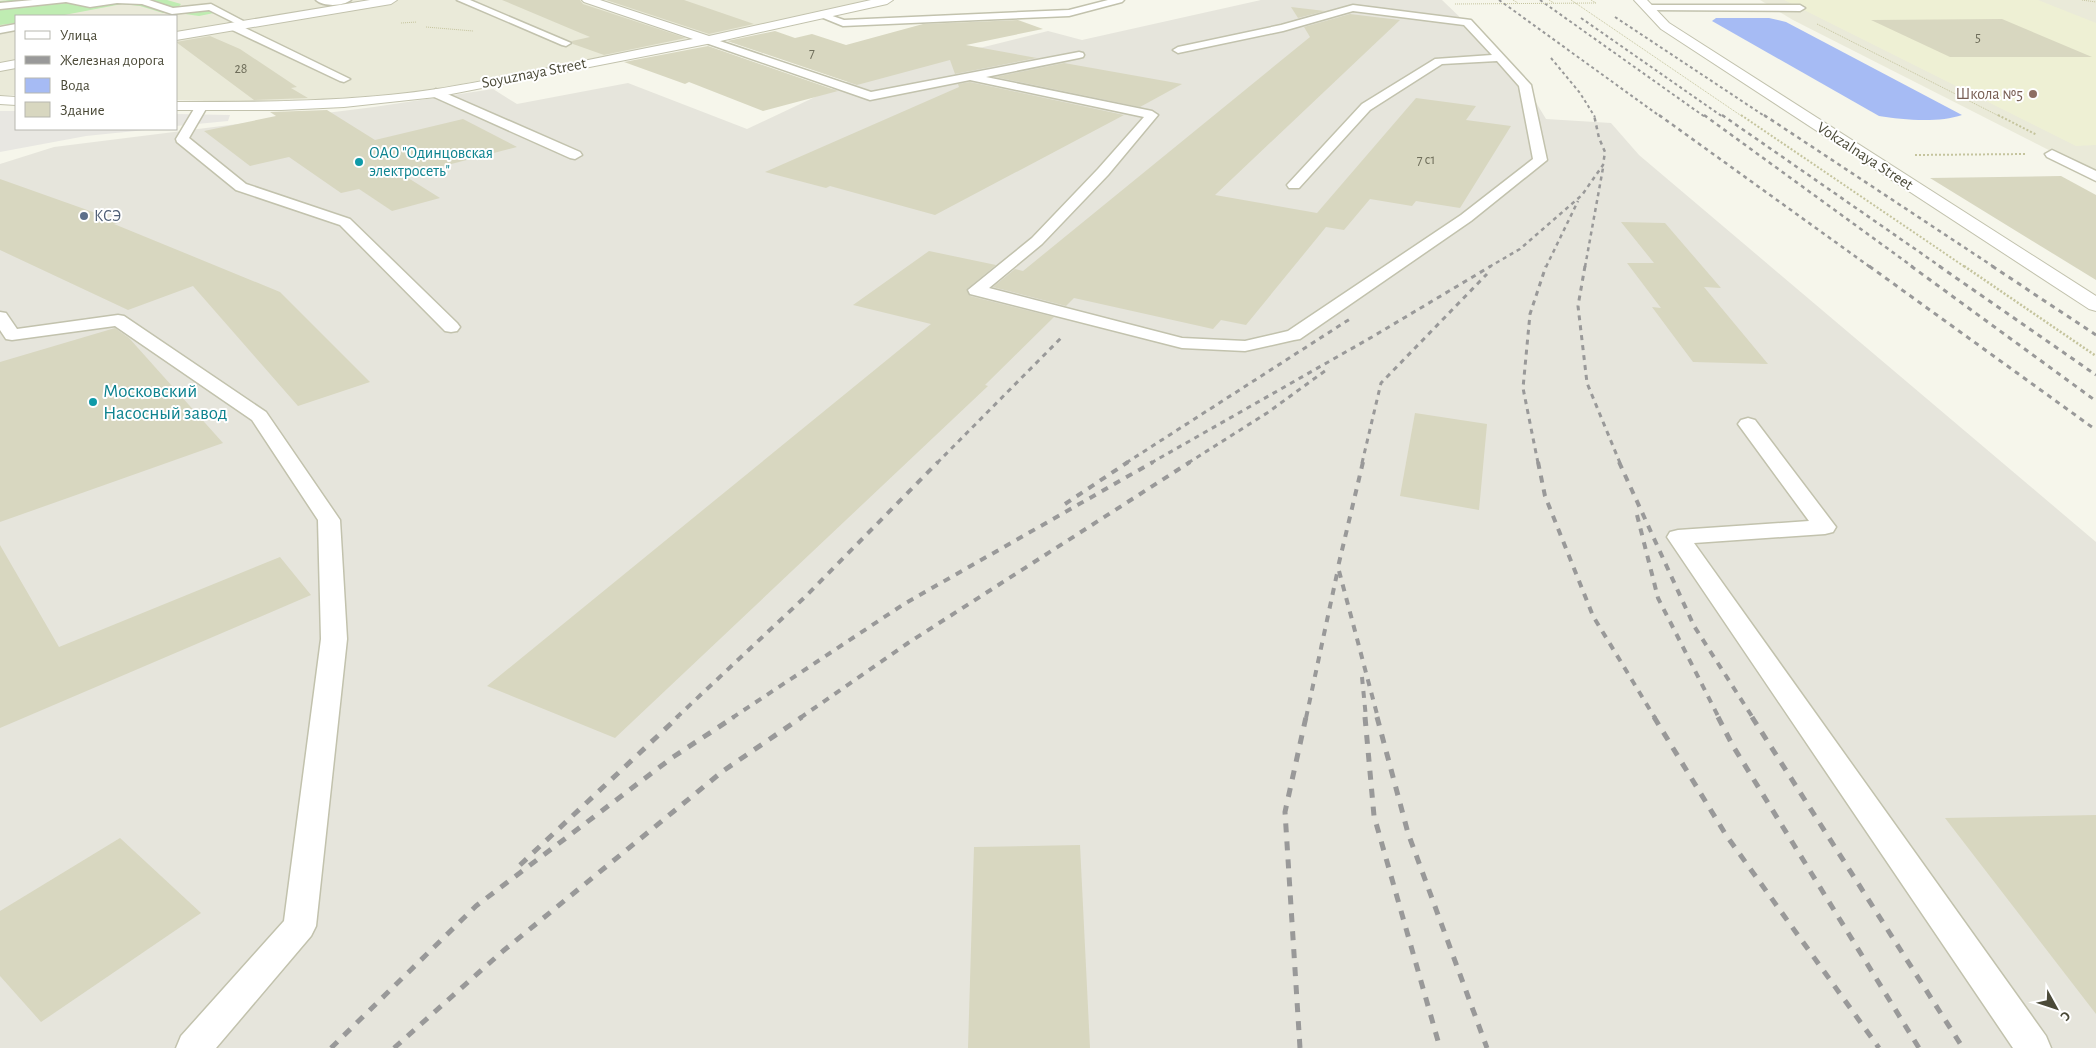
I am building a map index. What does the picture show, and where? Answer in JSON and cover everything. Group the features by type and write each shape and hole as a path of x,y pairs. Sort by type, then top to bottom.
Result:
{"street":[{"path":"178,36 390,0"},
{"path":"588,0 707,40"},
{"name":"Soyuznaya Street","path":"178,106 308,105 436,93 707,40 887,0"},
{"name":"Vokzalnaya Street","path":"1644,4 1665,26 2096,305"},
{"path":"0,67 15,64"},
{"path":"0,100 15,101"}],"lane":[{"path":"0,6 64,0"},
{"path":"68,0 90,4 117,0 143,1 172,11 211,7 238,25 238,30 344,79"},
{"path":"321,0 325,2 347,0 361,5"},
{"path":"462,0 566,43"},
{"path":"821,16 843,23 1069,13 1119,0"},
{"path":"1644,4 1800,8"},
{"path":"972,77 1152,115 1103,172 1036,241 976,290 1182,343 1245,346 1294,335 1466,218 1540,160 1525,85 1466,22 1353,8 1283,28 1178,50"},
{"path":"0,30 15,27"},
{"path":"707,40 870,96 1079,55"},
{"path":"1294,185 1366,107 1439,61 1500,58"},
{"path":"436,93 575,155"},
{"path":"201,107 182,139 241,187 345,222 452,327"},
{"path":"2052,154 2096,177"},
{"path":"0,317 12,334 118,320 259,416 330,520 334,639 300,926 194,1048"},
{"path":"1748,424 1825,527 1678,537 2033,1048"}],"path":[{"path":"1513,0 1518,3"},
{"path":"1549,0 1554,3 1456,4 1596,3 1591,0"},
{"path":"1571,0 2096,356"},
{"path":"2082,0 2096,2"},
{"path":"1785,8 2037,134"},
{"path":"1915,155 2052,154"}],"shaded area":[{"path":"0,0 871,0 730,32 441,88 399,94 262,103 178,100 178,15 15,15 15,95 0,95"},
{"path":"1261,0 1442,0 1518,73 1546,119 1611,123 1639,155 2096,542 2096,1048 0,1048 0,164 54,147 374,107 493,89 517,104 628,83 747,129 868,72 1048,31 1082,40"},
{"name":"Школа №5","path":"1760,0 2096,0 2096,174 1793,20"},
{"name":"Школа №5","path":"1784,0 2038,0 2096,23 2096,145 2076,146"},
{"path":"0,111 15,111 15,130 145,130 86,136 0,152"},
{"path":"178,114 230,115 228,121 178,126"}],"green space":[{"path":"167,0 181,4 177,9 208,9 219,12 199,16 163,13 140,6 122,4 64,15 15,15 15,23 0,25 0,1"}],"water":[{"path":"1716,18 1769,18 1786,22 1962,115 1932,120 1910,120 1879,116 1712,21"}],"building":[{"path":"502,0 580,0 583,4 686,38 604,55 573,44 572,41 590,37"},
{"path":"606,0 684,0 754,24 709,34"},
{"path":"1291,7 1325,11 1298,18"},
{"path":"1350,14 1400,20 1215,195 1317,213 1416,98 1476,106 1466,120 1511,126 1460,208 1416,201 1412,206 1370,199 1344,230 1326,227 1246,325 1221,320 1213,329 1074,298 1066,306 993,287 1015,269 1023,271 1310,37 1304,27"},
{"path":"2002,19 2092,57 1950,57 1871,20"},
{"path":"1018,20 1043,29 966,45 1037,58 955,74 950,60 857,85 727,41 775,31 795,38 812,34 846,45 923,24"},
{"path":"210,36 240,49 297,87 291,88 308,98 254,100 178,42"},
{"path":"708,46 838,91 763,111 689,82 685,84 624,62"},
{"path":"1064,63 1182,84 1140,107 995,77"},
{"path":"970,82 1124,115 935,215 830,186 826,188 765,172 959,87 958,84"},
{"path":"327,110 375,140 463,119 517,147 405,176 440,198 392,211 359,189 341,193 289,157 250,166 204,131 276,116 270,112"},
{"path":"2061,176 2096,195 2096,280 1930,178"},
{"path":"0,179 121,222 114,224 280,292 370,382 298,406 193,286 128,310 0,250"},
{"path":"1621,222 1665,223 1721,288 1704,287 1768,364 1693,362 1652,307 1661,308 1627,263 1654,263"},
{"path":"929,251 996,265 967,289 970,296 1054,317 985,385 988,386 615,738 487,686 931,324 853,305"},
{"name":"Московский Насосный завод","path":"115,328 129,338 223,443 0,522 0,362"},
{"path":"1415,413 1487,424 1479,510 1400,496"},
{"path":"0,545 59,647 280,557 311,595 0,728"},
{"path":"2096,815 2096,1014 1945,818"},
{"path":"120,838 201,913 41,1022 0,976 0,911"},
{"path":"1080,845 1090,1048 968,1048 974,847"}],"railway":[{"path":"1499,0 1661,117"},
{"path":"1540,0 1705,117"},
{"path":"1615,17 1766,117"},
{"path":"1581,18 1723,117"},
{"path":"1551,58 1580,93 1594,116"},
{"path":"1659,115 1870,267"},
{"path":"1704,115 1913,267"},
{"path":"1722,115 1941,267"},
{"path":"1764,115 1994,267"},
{"path":"1489,267 1520,249 1582,195 1603,165 1605,152 1599,138 1594,116"},
{"path":"1585,267 1603,168"},
{"path":"1546,267 1578,201"},
{"path":"1151,463 1372,337 1491,266"},
{"path":"1538,463 1523,388 1530,314 1546,266"},
{"path":"1585,266 1578,306 1587,383 1620,463"},
{"path":"1869,266 2096,430"},
{"path":"1911,266 2096,401"},
{"path":"1939,266 2096,375"},
{"path":"1992,266 2096,335"},
{"path":"1362,463 1381,383 1487,274"},
{"path":"1126,463 1353,317"},
{"path":"937,463 1062,337"},
{"path":"1188,463 1267,413 1329,368"},
{"path":"676,718 805,597 938,462"},
{"path":"1065,504 1128,462"},
{"path":"732,718 904,604 1153,462"},
{"path":"800,718 908,643 1190,462"},
{"path":"1363,462 1338,567 1378,718"},
{"path":"1538,462 1545,496 1593,616 1655,718"},
{"path":"1619,462 1694,626 1753,718"},
{"path":"1637,515 1658,598 1719,718"},
{"path":"1306,718 1338,569"},
{"path":"1362,677 1366,718"},
{"path":"520,865 678,717"},
{"path":"331,1048 476,906 673,757 734,717"},
{"path":"394,1048 503,951 723,771 802,717"},
{"path":"1300,1048 1285,812 1306,717"},
{"path":"1365,717 1374,816 1440,1048"},
{"path":"1377,717 1408,833 1487,1048"},
{"path":"1654,717 1726,835 1879,1048"},
{"path":"1718,717 1733,746 1919,1048"},
{"path":"1752,717 1963,1048"}],"place":[{"name":"Школа №5","path":"2033,94"},
{"name":"ОАО \"Одинцовская электросеть\"","path":"359,162"},
{"name":"КСЭ","path":"84,216"},
{"name":"Московский Насосный завод","path":"93,402"}]}
